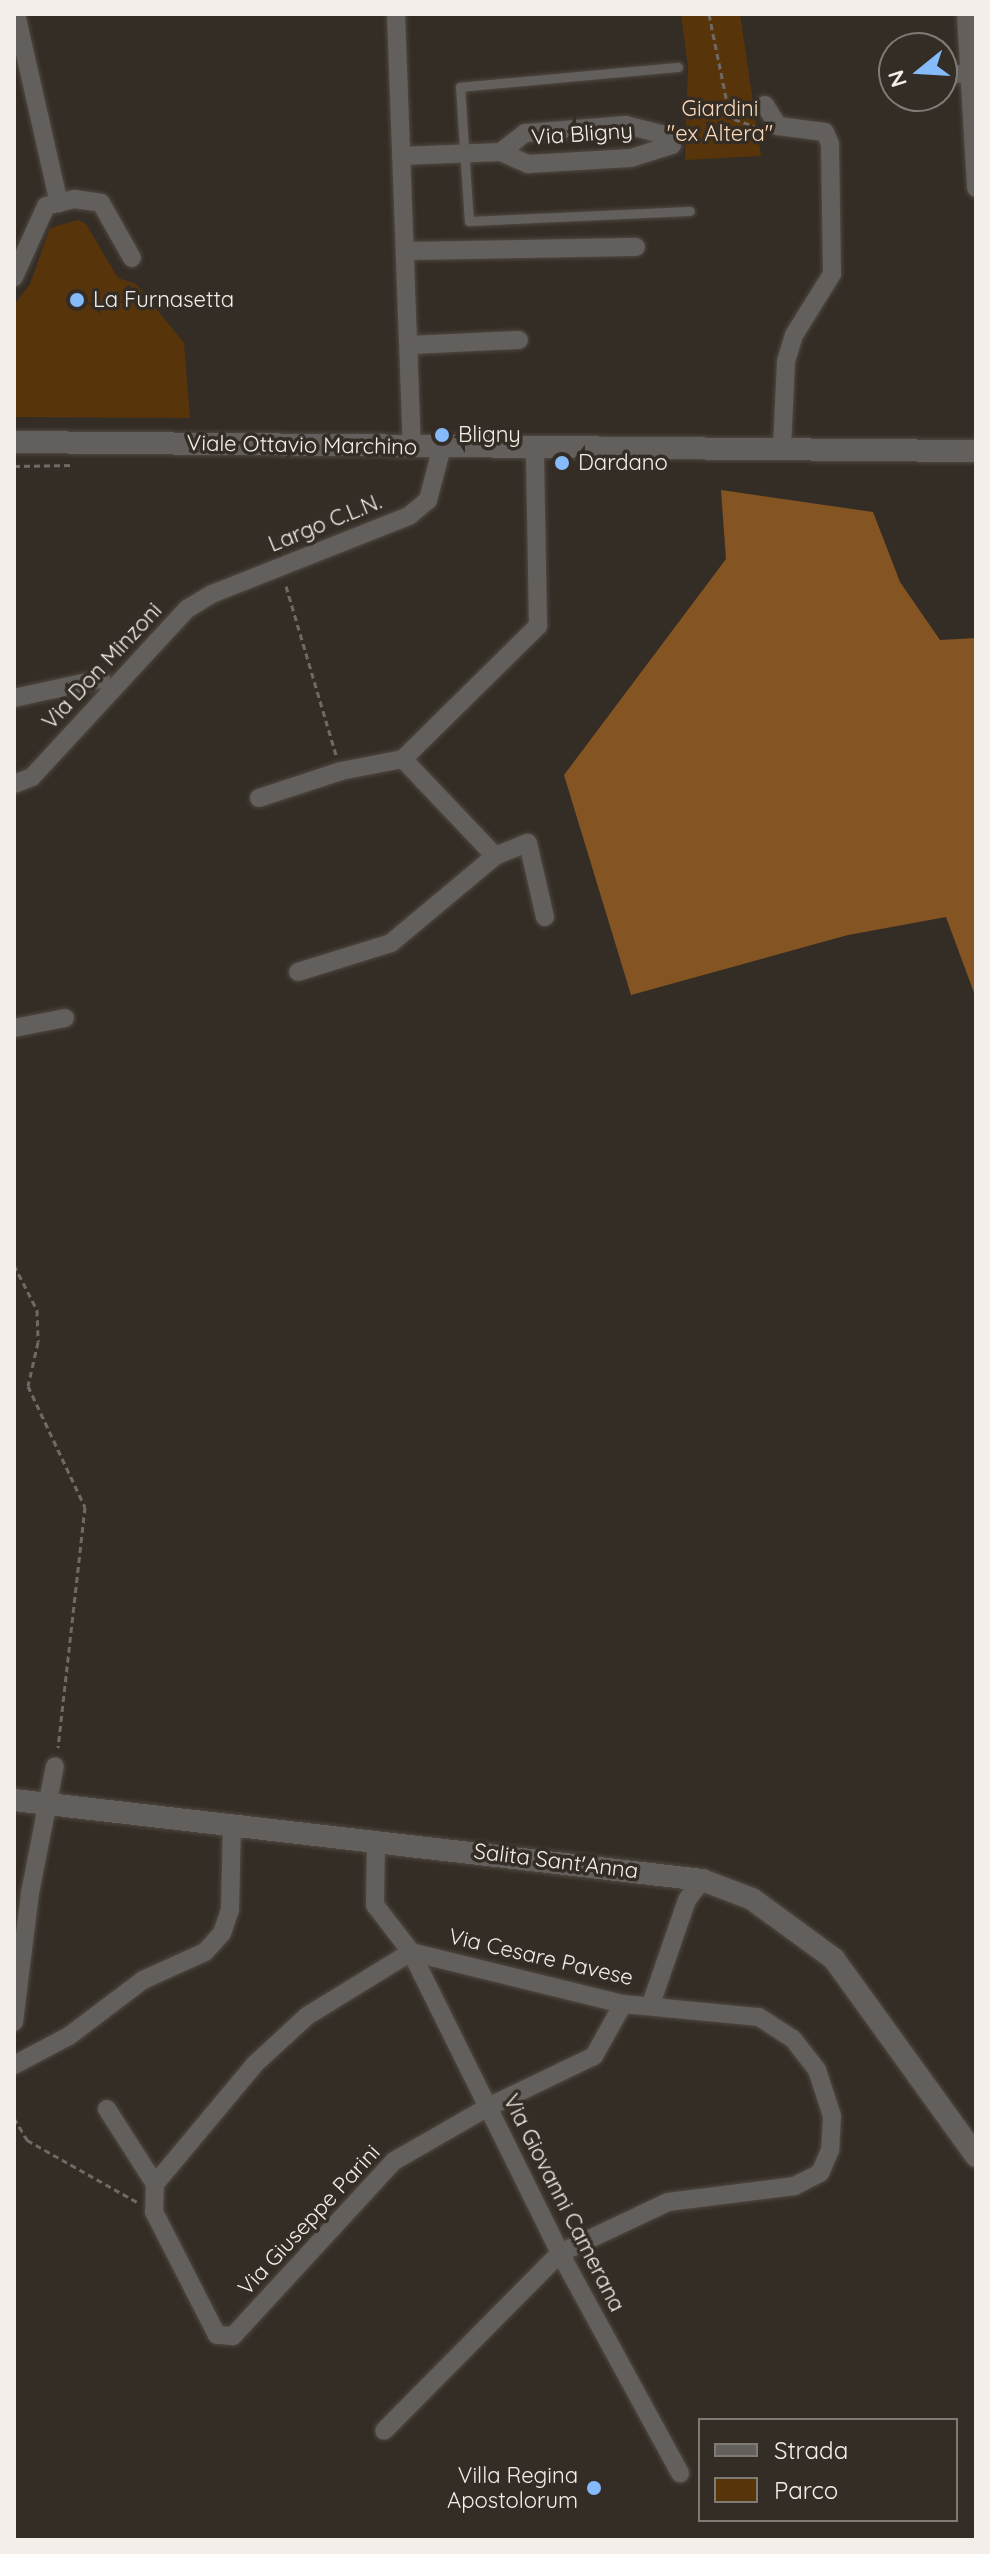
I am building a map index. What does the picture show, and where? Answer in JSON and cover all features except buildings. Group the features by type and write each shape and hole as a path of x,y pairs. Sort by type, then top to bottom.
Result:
{"street":[{"path":"16,14 59,203"},
{"path":"396,14 412,447"},
{"path":"966,14 976,188"},
{"path":"958,74 969,73"},
{"path":"765,105 778,126 828,137 834,242 832,274 794,335 786,361 782,450"},
{"name":"Via Bligny","path":"401,156 501,152 528,164 631,158 672,145 673,137 626,125 525,133 501,152"},
{"path":"14,277 32,227 46,206 74,199 101,203 132,258"},
{"path":"405,251 636,247"},
{"path":"409,345 519,340"},
{"name":"Viale Ottavio Marchino","path":"14,442 976,451"},
{"name":"Largo C.L.N.","path":"187,609 280,567 409,516 428,500 442,447"},
{"path":"259,798 341,771 403,759 538,626 535,448"},
{"name":"Via Don Minzoni","path":"14,784 32,777 187,609"},
{"path":"14,698 101,679"},
{"path":"403,759 495,856"},
{"path":"298,972 391,943 495,856 528,843 545,917"},
{"path":"14,1028 65,1018"},
{"path":"14,2022 30,1893 50,1804 55,1766"},
{"name":"Salita Sant'Anna","path":"14,1800 702,1880 752,1899 834,1959 976,2156"},
{"path":"14,2065 69,2036 143,1980 205,1952 222,1933 230,1910 232,1824"},
{"path":"155,2184 255,2064 307,2016 411,1952 375,1905 376,1841"},
{"path":"651,2004 687,1900 702,1880"},
{"path":"14,1912 30,1893"},
{"name":"Via Cesare Pavese","path":"411,1952 623,2004 651,2004 759,2017 801,2049 817,2070 832,2116 830,2150 820,2173 795,2186 668,2202 560,2253"},
{"name":"Via Giovanni Camerana","path":"411,1952 560,2253 680,2473"},
{"name":"Via Giuseppe Parini","path":"154,2212 217,2335 233,2336 394,2161 488,2107 594,2056 623,2004"},
{"path":"107,2109 155,2184 154,2212"},
{"path":"384,2431 560,2253"}],"lane":[{"path":"678,67 460,87 469,221 690,211"}],"path":[{"path":"709,14 734,119 778,126"},
{"path":"280,567 341,771"},
{"path":"14,1265 37,1310 38,1342 28,1386 85,1507 87,1529 55,1766"},
{"path":"14,2118 27,2140 154,2212"}],"green space":[{"name":"Giardini \"ex Altera\"","path":"681,14 740,14 761,156 685,160 688,67"},
{"path":"78,220 86,224 118,278 136,284 184,343 190,418 14,417 14,305 30,284 50,228"}],"shaded area":[{"path":"721,490 873,512 900,582 940,640 976,638 976,998 946,917 848,935 631,995 564,775 726,559"}],"place":[{"name":"La Furnasetta","path":"77,300"},
{"name":"Bligny","path":"442,435"},
{"name":"Dardano","path":"562,463"},
{"name":"Villa Regina Apostolorum","path":"594,2488"}]}
